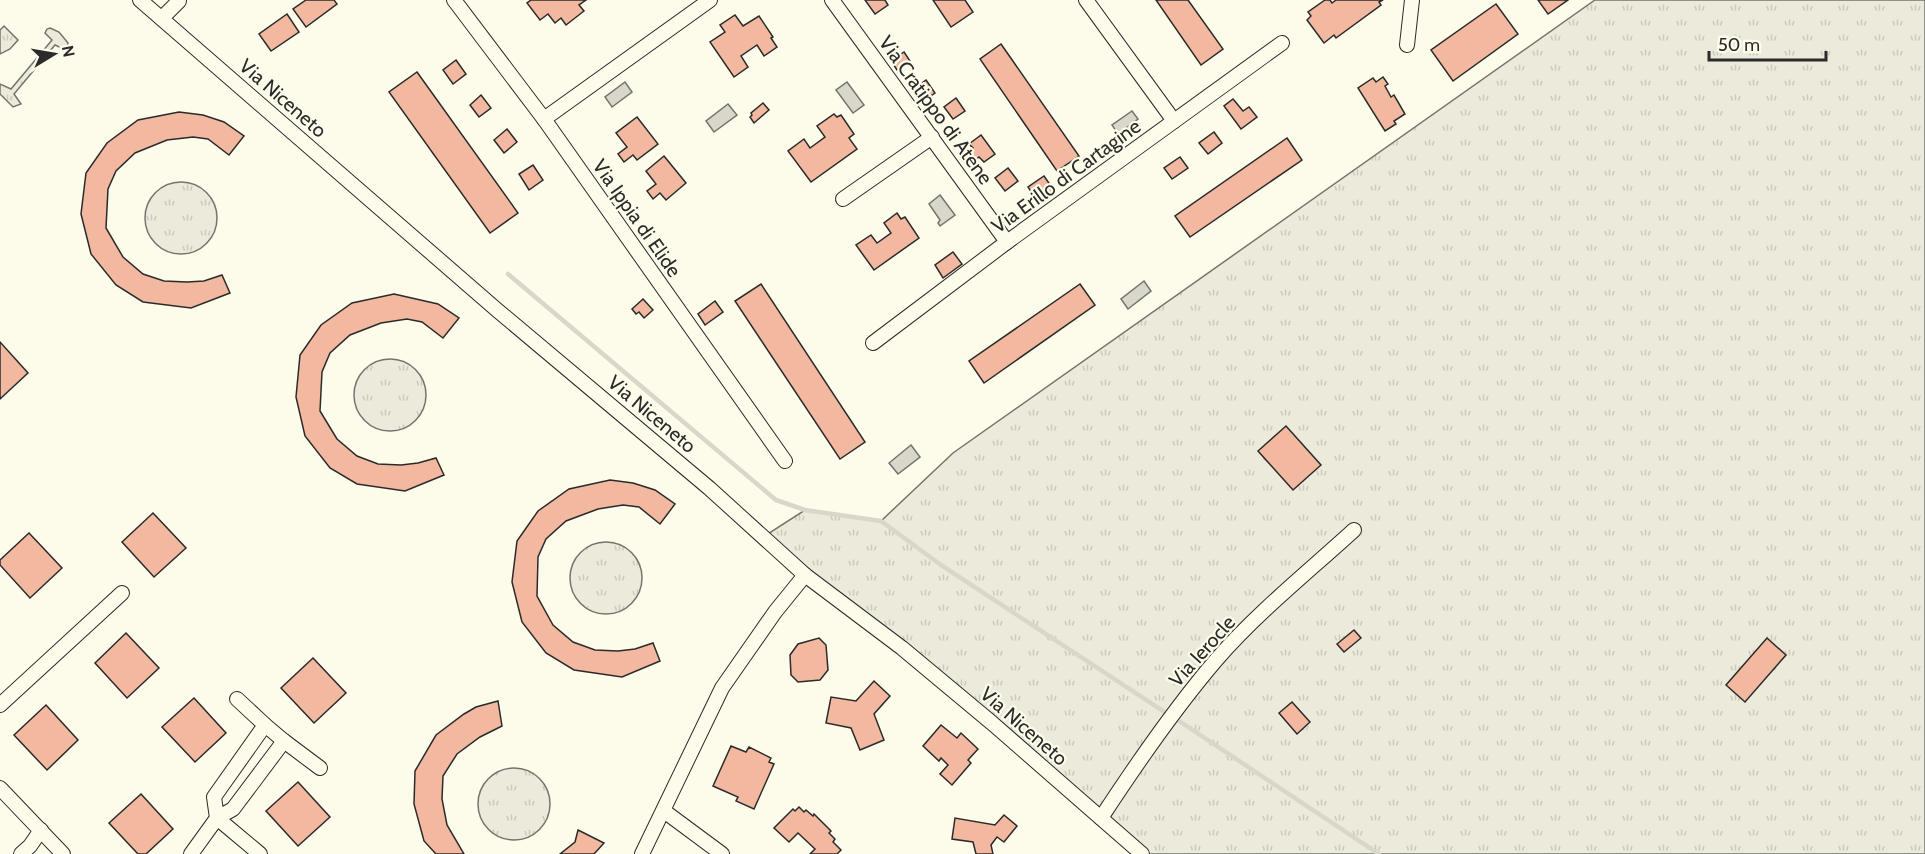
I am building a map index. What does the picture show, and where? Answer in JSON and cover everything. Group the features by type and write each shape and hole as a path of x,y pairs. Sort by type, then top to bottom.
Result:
{"street":[{"name":"Via Niceneto","path":"140,0 497,310 709,488 805,576 902,648 1142,854"},
{"path":"162,18 180,0"},
{"name":"Via Ippia di Elide","path":"454,0 544,118 785,461"},
{"path":"544,118 710,0"},
{"name":"Via Cratippo di Atene","path":"832,0 1007,242"},
{"path":"1086,0 1174,121"},
{"path":"1407,45 1412,0"},
{"name":"Via Erillo di Cartagine","path":"873,343 1007,242 1282,42"},
{"path":"843,199 932,137"},
{"name":"Via Ierocle","path":"1101,818 1156,735 1218,658 1266,610 1354,530"},
{"path":"642,854 722,688 775,612 805,576"},
{"path":"0,705 122,593"},
{"path":"237,699 284,741 320,768"},
{"path":"260,854 217,818 214,797 265,725"},
{"path":"191,854 217,818 233,808 284,741"},
{"path":"0,788 63,854"},
{"path":"664,811 722,854"},
{"path":"21,854 41,830"}],"green space":[{"path":"1595,0 1925,0 1925,854 1142,854 763,537 805,510 881,521 953,453"},
{"path":"4,26 18,40 10,49 0,54 0,30"},
{"path":"50,28 59,32 68,43 66,50 55,45 14,94 21,104 13,107 0,94 0,84 11,89 52,40 45,33"},
{"path":"188,182 207,192 215,204 217,218 215,232 207,244 195,252 174,254 155,244 147,232 145,211 155,192 167,184"},
{"path":"397,359 416,369 424,381 426,395 424,409 416,421 404,429 383,431 364,421 356,409 354,388 364,369 376,361"},
{"path":"613,542 632,552 640,564 642,578 640,592 632,604 620,612 599,614 580,604 572,592 570,571 580,552 592,544"},
{"path":"521,768 540,778 548,790 550,804 548,818 540,830 528,838 507,840 488,830 480,818 478,797 488,778 500,770"}],"shaded area":[{"path":"625,82 632,92 612,107 605,97"},
{"path":"847,82 864,105 853,113 836,90"},
{"path":"728,104 737,115 714,132 706,121"},
{"path":"1132,111 1138,119 1118,134 1112,125"},
{"path":"940,195 955,215 940,226 938,223 940,220 929,204"},
{"path":"1144,281 1151,291 1128,309 1121,299"},
{"path":"911,445 920,457 898,474 889,463"}],"building":[{"path":"306,0 334,0 337,4 306,27 293,9"},
{"path":"531,0 586,0 579,5 584,11 566,25 561,18 555,23 548,14 540,20 527,3"},
{"path":"865,0 885,0 888,5 875,14"},
{"path":"933,0 965,0 973,12 951,27"},
{"path":"1156,0 1188,0 1223,49 1201,65"},
{"path":"1325,0 1330,0 1332,3 1336,0 1383,0 1379,2 1381,5 1336,38 1334,35 1324,43 1307,20 1311,16 1308,12"},
{"path":"1538,0 1568,0 1548,14"},
{"path":"1496,4 1518,34 1453,81 1431,50"},
{"path":"287,14 299,32 271,51 259,34"},
{"path":"735,15 743,26 759,16 777,47 764,56 757,45 741,56 748,67 734,77 710,42 725,32 720,25"},
{"path":"1001,44 1079,156 1057,171 980,59"},
{"path":"904,52 910,61 897,70 891,61"},
{"path":"456,60 466,74 453,84 443,70"},
{"path":"417,72 518,213 490,233 389,92"},
{"path":"1383,77 1388,84 1385,86 1391,97 1394,95 1405,114 1385,131 1358,88 1373,78 1376,82"},
{"path":"926,80 935,93 923,101 914,89"},
{"path":"481,95 491,108 479,117 470,105"},
{"path":"956,98 965,111 953,119 944,107"},
{"path":"1233,99 1243,111 1249,107 1257,117 1241,129 1224,106"},
{"path":"763,103 769,110 754,123 750,117 751,113"},
{"path":"179,112 203,115 224,122 244,136 229,155 208,139 193,137 167,140 135,153 116,171 108,189 106,228 123,257 143,274 164,281 187,282 204,281 222,275 230,293 191,308 143,302 116,285 91,254 81,214 86,173 107,143 138,120"},
{"path":"834,114 837,117 841,115 854,134 849,138 857,149 811,182 788,151 804,139 810,148 825,137 817,126"},
{"path":"637,117 658,144 637,160 633,155 624,162 618,154 627,147 616,133"},
{"path":"507,129 517,142 504,153 494,140"},
{"path":"1214,132 1222,143 1208,154 1199,143"},
{"path":"981,135 995,154 984,162 979,157 967,166 961,157 973,148 969,144"},
{"path":"1287,138 1302,160 1190,237 1175,216"},
{"path":"664,156 686,183 666,200 660,193 653,199 647,191 656,184 646,171"},
{"path":"1180,157 1188,168 1172,179 1164,168"},
{"path":"533,165 543,180 529,190 519,174"},
{"path":"1008,168 1018,181 1005,191 995,178"},
{"path":"1044,176 1055,192 1038,202 1028,187"},
{"path":"897,213 901,219 905,217 919,238 874,270 856,245 871,235 877,243 891,233 884,223"},
{"path":"953,252 962,264 943,278 935,265"},
{"path":"761,284 865,442 840,459 735,301"},
{"path":"1080,284 1095,305 984,383 969,361"},
{"path":"394,294 438,304 459,318 443,338 422,322 407,319 381,323 350,335 330,353 322,372 320,411 337,439 357,456 378,464 401,465 436,458 444,475 405,491 357,484 330,468 305,436 296,397 300,355 321,325 352,303"},
{"path":"643,299 653,310 644,318 632,309"},
{"path":"715,301 723,312 705,325 698,314"},
{"path":"0,342 28,373 0,399"},
{"path":"1286,426 1321,465 1293,490 1258,451"},
{"path":"610,480 633,483 655,490 675,504 660,524 639,507 623,505 598,509 566,521 546,539 538,557 537,596 553,625 573,642 595,650 618,651 635,649 653,643 660,661 622,677 574,670 546,653 522,622 512,582 517,541 538,511 569,489"},
{"path":"153,513 186,548 154,577 122,542"},
{"path":"29,533 62,568 30,598 0,565 0,560"},
{"path":"1354,630 1361,638 1344,652 1337,644"},
{"path":"126,633 159,668 127,698 95,663"},
{"path":"819,638 826,645 828,670 820,680 798,682 791,675 790,655 798,644"},
{"path":"1767,638 1786,655 1745,702 1726,685"},
{"path":"313,658 346,693 314,723 281,688"},
{"path":"874,681 890,696 874,714 884,740 860,750 851,728 826,723 831,697 856,701"},
{"path":"194,698 226,733 195,762 162,727"},
{"path":"498,701 502,726 480,737 457,754 443,776 442,799 447,825 464,854 436,854 424,841 414,804 415,771 436,735 476,707"},
{"path":"1292,702 1310,722 1297,734 1279,713"},
{"path":"46,705 78,740 47,770 14,735"},
{"path":"941,725 957,738 961,733 978,749 968,760 971,763 952,785 940,774 948,765 941,758 939,761 923,746"},
{"path":"731,746 746,752 749,747 771,758 769,762 774,764 754,809 736,801 738,797 713,786"},
{"path":"298,782 330,817 298,846 266,811"},
{"path":"141,794 173,829 146,854 138,854 109,823"},
{"path":"799,807 804,812 806,810 813,816 814,814 831,831 829,833 835,839 833,842 841,850 837,854 810,854 815,849 798,833 789,842 774,828 793,809 795,811"},
{"path":"1004,815 1017,826 1004,842 997,837 991,845 993,854 976,854 973,842 952,839 955,818 995,825"},
{"path":"578,830 604,843 594,854 560,854 575,842"}],"waterway":[{"path":"508,274 776,500 805,510 881,521 941,565 1166,713"},
{"path":"1176,719 1379,854"}]}
